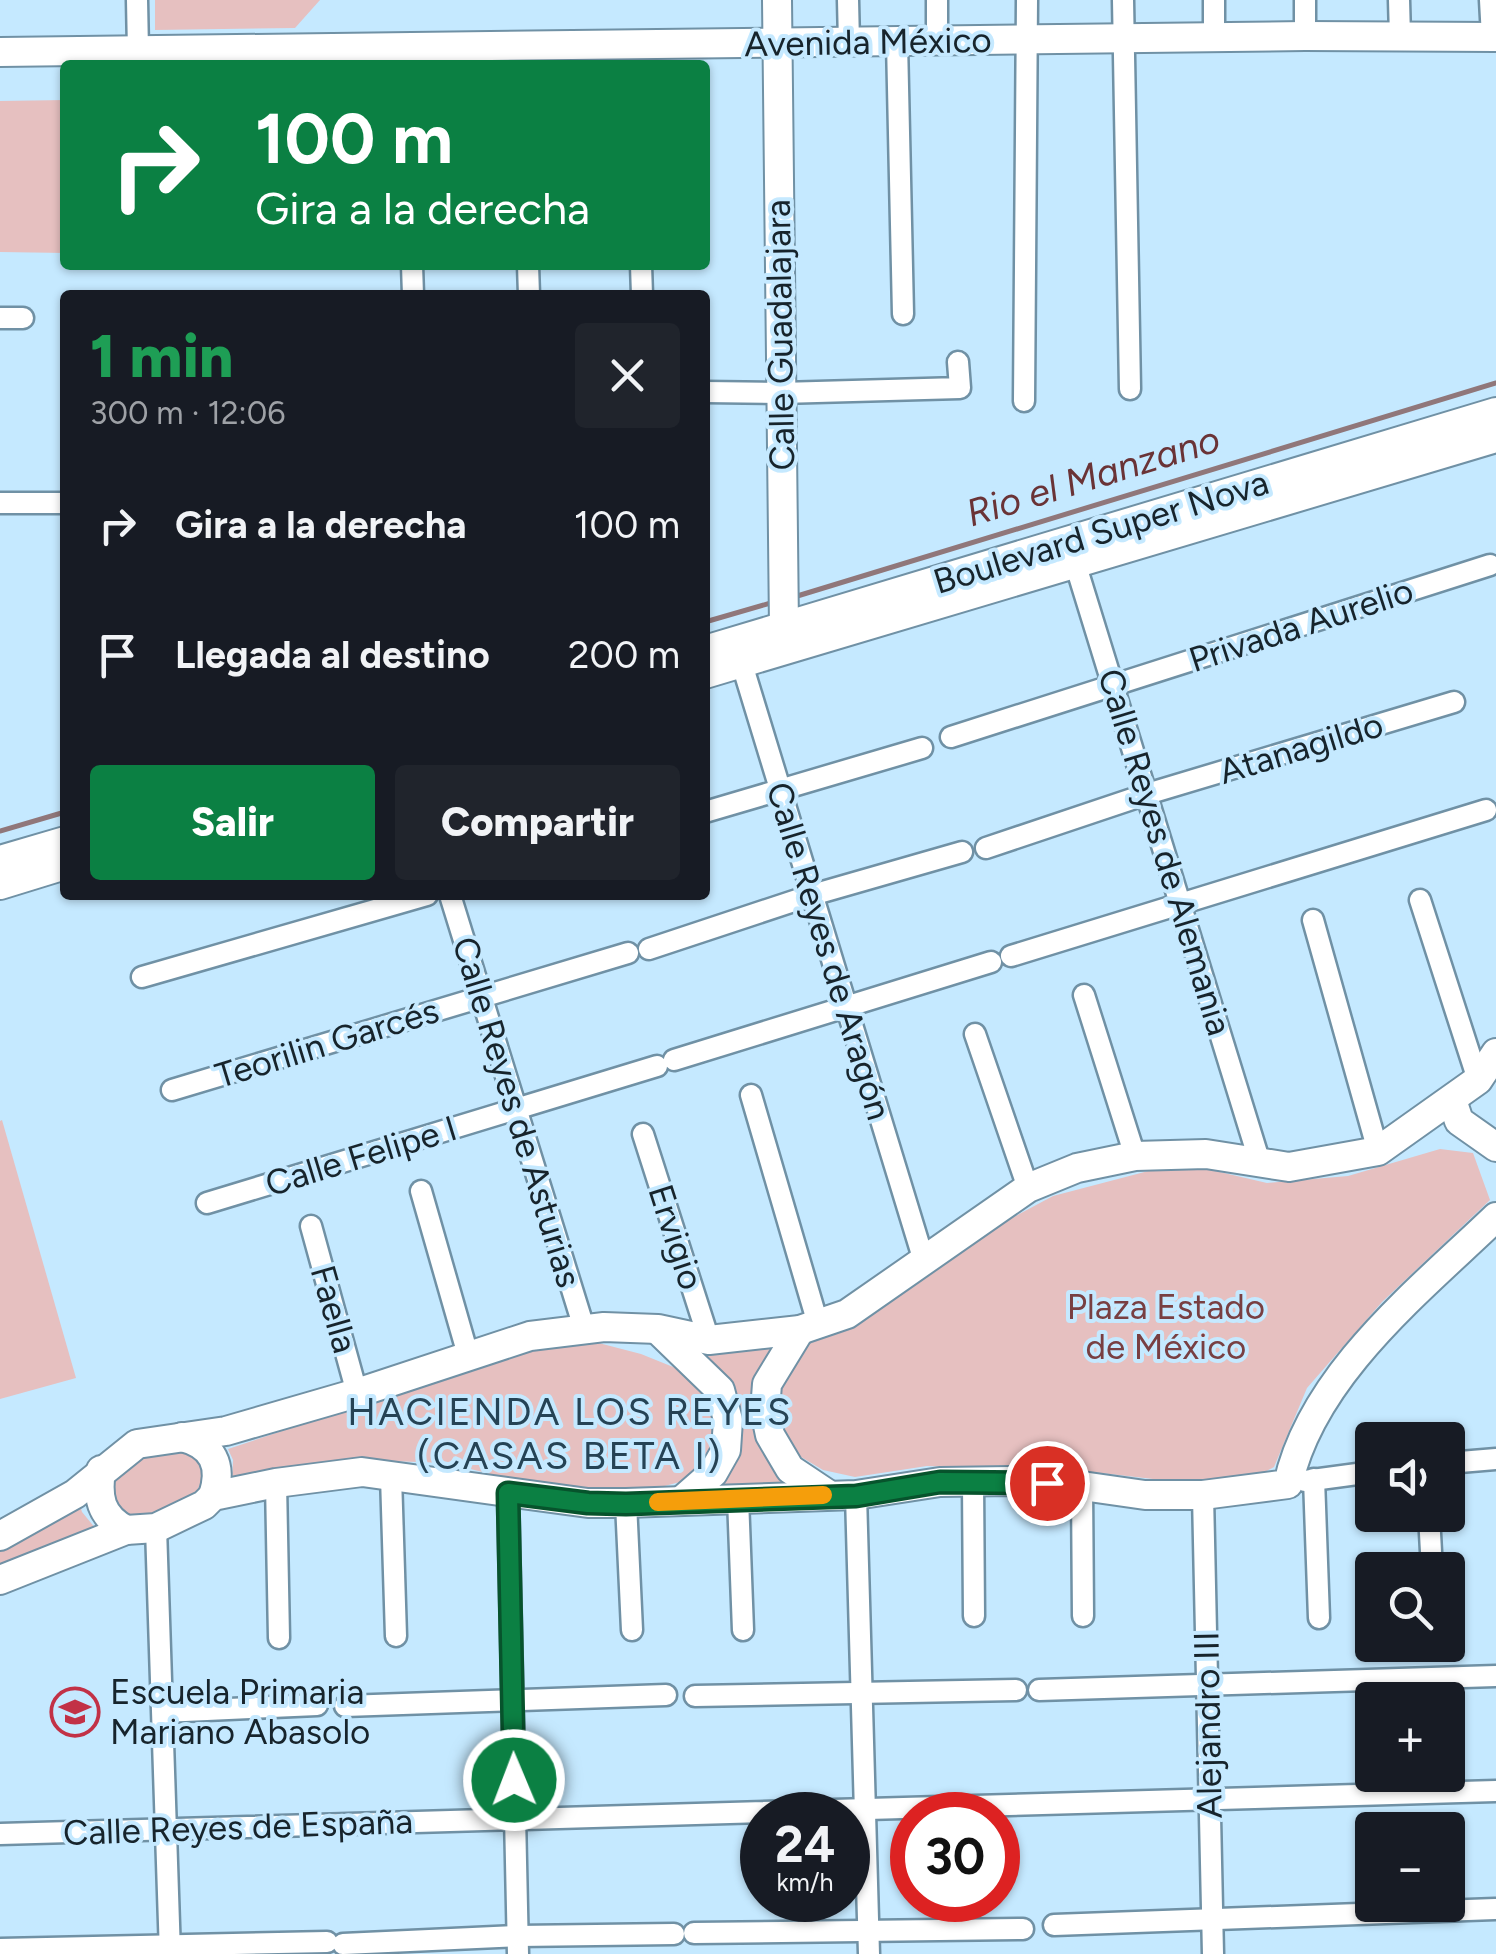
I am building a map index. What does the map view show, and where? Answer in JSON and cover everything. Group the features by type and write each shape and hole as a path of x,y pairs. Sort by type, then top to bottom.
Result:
{"street":[{"path":"137,0 138,50"},
{"name":"Calle Guadalajara","path":"777,0 784,622"},
{"path":"848,0 849,43"},
{"path":"937,0 937,42"},
{"path":"1024,401 1027,0"},
{"path":"1123,0 1130,389"},
{"path":"1214,0 1214,38"},
{"path":"1304,0 1305,36"},
{"path":"1398,0 1400,36"},
{"path":"1490,0 1494,37"},
{"name":"Avenida México","path":"0,52 634,55 777,43 1494,37"},
{"path":"897,42 903,314"},
{"path":"0,318 23,318"},
{"path":"710,392 960,388 958,362"},
{"name":"Boulevard Super Nova","path":"710,671 784,622 1072,554 1496,412"},
{"name":"Boulevard Super Nova","path":"710,650 738,652 1072,554 1496,438"},
{"path":"0,503 60,503"},
{"name":"Calle Reyes de Alemania","path":"1072,554 1260,1163"},
{"name":"Privada Aurelio","path":"951,737 1490,565"},
{"name":"Calle Reyes de Aragón","path":"738,652 924,1261"},
{"name":"Atanagildo","path":"986,848 1147,794 1454,702"},
{"path":"710,810 922,748"},
{"name":"Calle Felipe I","path":"207,1203 1486,810"},
{"path":"0,860 60,842"},
{"name":"Teorilin Garcés","path":"172,1090 962,852"},
{"path":"0,885 60,867"},
{"path":"142,977 409,900"},
{"name":"Calle Reyes de Asturias","path":"452,900 584,1328"},
{"path":"1420,900 1478,1080"},
{"path":"1314,920 1378,1151"},
{"path":"1084,995 1135,1156"},
{"path":"975,1034 1028,1188"},
{"path":"0,1536 75,1494 138,1444 226,1431 530,1336 584,1328 658,1330 708,1340 809,1327 848,1314 1028,1188 1077,1168 1135,1156 1206,1154 1290,1168 1378,1151 1478,1080 1496,1053"},
{"path":"751,1095 809,1327"},
{"path":"1452,1100 1459,1122 1496,1147"},
{"name":"Ervigio","path":"643,1134 708,1340"},
{"path":"421,1192 468,1355"},
{"path":"1318,1618 1301,1481 1292,1464 1320,1400 1388,1321 1496,1217"},
{"name":"Faella","path":"311,1226 357,1393"},
{"path":"809,1327 767,1384 765,1410 777,1452 790,1469 842,1495"},
{"path":"658,1330 720,1390 728,1420 726,1450 713,1473 681,1501"},
{"path":"182,1437 214,1454 218,1483 214,1496"},
{"path":"1465,1462 1496,1459"},
{"path":"101,1470 100,1504 116,1525 126,1530"},
{"path":"0,1580 126,1530 156,1528 204,1505 214,1496 276,1482 362,1472 588,1503 626,1504 842,1495 940,1482 1082,1486 1145,1495 1203,1495 1355,1474"},
{"path":"391,1476 396,1636"},
{"path":"276,1482 279,1638"},
{"path":"973,1482 974,1616"},
{"path":"1082,1486 1083,1616"},
{"path":"508,1493 518,1945"},
{"path":"842,1495 862,1693 865,1792"},
{"name":"Alejandro III","path":"1203,1495 1213,1954"},
{"path":"738,1498 743,1630"},
{"path":"626,1504 632,1630"},
{"path":"156,1528 170,1949"},
{"path":"1039,1690 1496,1676"},
{"path":"695,1696 1016,1690"},
{"path":"345,1706 666,1695"},
{"path":"164,1712 317,1705"},
{"name":"Calle Reyes de España","path":"870,1810 1496,1791"},
{"name":"Calle Reyes de España","path":"0,1834 740,1814"},
{"path":"1054,1925 1495,1910"},
{"path":"868,1922 869,1954"},
{"path":"0,1949 170,1949 335,1943 518,1945 684,1933 1023,1929"}],"green space":[{"path":"155,0 320,0 295,28 155,30"},
{"path":"60,100 60,253 0,252 0,101"},
{"path":"0,1121 76,1378 0,1399"},
{"name":"Plaza Estado de México","path":"1440,1149 1473,1153 1490,1200 1382,1302 1307,1388 1274,1467 1261,1474 1179,1482 1101,1473 927,1466 855,1477 823,1470 791,1451 776,1404 789,1367 815,1335 874,1313 965,1243 1053,1196 1156,1169 1207,1169 1267,1183 1348,1176"},
{"path":"591,1341 641,1354 693,1375 714,1405 712,1452 687,1480 650,1490 584,1488 510,1479 447,1463 361,1460 232,1481 233,1460 228,1449 531,1348"},
{"path":"776,1346 762,1370 794,1488 713,1491 724,1472 704,1357 708,1353"},
{"path":"180,1450 201,1467 199,1488 170,1515 158,1520 127,1519 114,1505 112,1484 142,1459"},
{"path":"80,1505 96,1529 0,1567 0,1548"}],"waterway":[{"name":"Rio el Manzano","path":"794,597 1496,383"},
{"name":"Rio el Manzano","path":"710,621 774,602"},
{"name":"Rio el Manzano","path":"0,831 60,813"}],"slow traffic":[{"path":"658,1502 823,1495"}],"place":[{"name":"Escuela Primaria Mariano Abasolo","path":"75,1712"}],"district":[{"name":"HACIENDA LOS REYES (CASAS BETA I)","path":"570,1434"}],"route":[{"path":"514,1780 508,1493 626,1504 856,1496 940,1482 1047,1483"}]}
